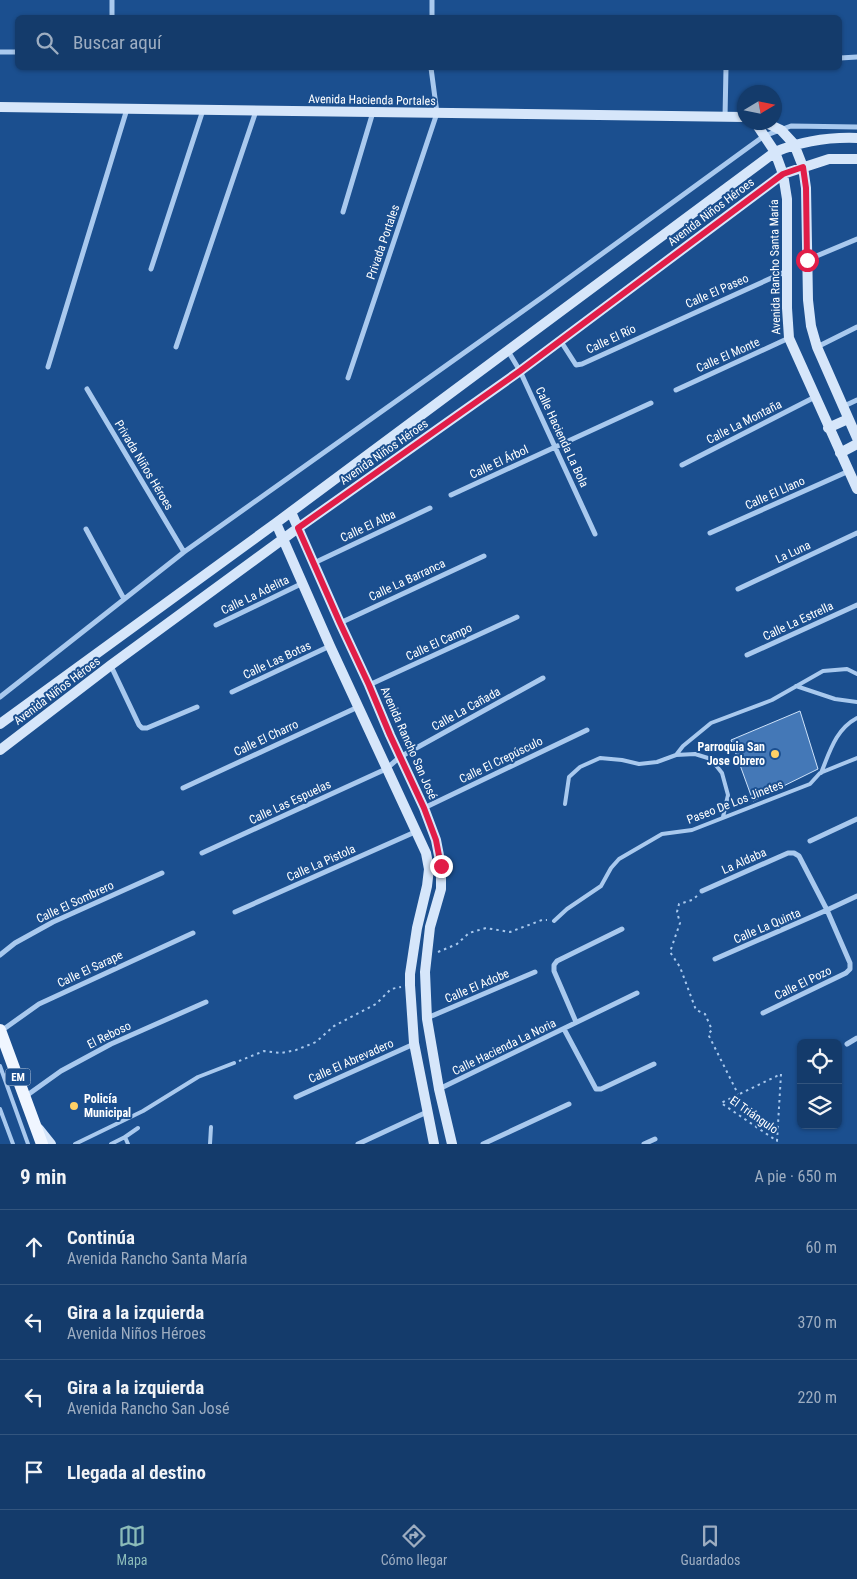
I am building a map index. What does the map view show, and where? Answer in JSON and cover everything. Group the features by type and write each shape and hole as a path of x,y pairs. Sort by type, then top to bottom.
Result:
{"main road":[{"name":"Avenida Hacienda Portales","path":"0,107 737,117"},
{"path":"760,130 775,152"},
{"path":"781,130 794,144 803,167 806,188 808,300 811,326 817,347 857,438"},
{"name":"Avenida Niños Héroes","path":"0,724 291,512 775,152 794,144 831,137 857,138"},
{"name":"Avenida Rancho Santa María","path":"775,152 783,174 787,199 789,338 857,489"},
{"name":"Avenida Niños Héroes","path":"3,748 298,528 520,371 783,174 829,159 857,159"},
{"path":"828,428 848,420"},
{"path":"840,453 857,444"},
{"name":"Avenida Rancho San José","path":"291,512 424,808 436,840 441,866 441,889 430,927 424,972 427,1019 439,1090 452,1144"},
{"path":"276,523 330,646 426,853 429,869 427,886 417,928 410,985 414,1043 434,1144"},
{"path":"0,756 3,748"},
{"name":"EM","path":"0,1030 42,1144"},
{"path":"35,1125 51,1144"}],"street":[{"path":"112,0 112,15"},
{"path":"432,0 432,15"},
{"path":"0,52 15,52"},
{"path":"842,58 857,57"},
{"path":"431,70 437,113"},
{"path":"725,117 726,70"},
{"path":"48,367 127,109"},
{"path":"151,269 203,110"},
{"path":"176,347 256,111"},
{"path":"342,212 373,112"},
{"name":"Privada Portales","path":"348,378 437,113"},
{"path":"782,130 791,126 857,127"},
{"path":"0,697 184,552 536,302 764,136 781,130"},
{"path":"807,260 857,239"},
{"name":"Calle El Paseo","path":"681,318 787,270"},
{"name":"Calle El Río","path":"560,340 576,365 582,364 681,318"},
{"path":"817,347 857,327"},
{"name":"Calle El Monte","path":"676,390 789,338"},
{"name":"Calle Hacienda La Bola","path":"508,350 520,371 595,534"},
{"name":"Privada Niños Héroes","path":"87,389 184,552"},
{"name":"Calle La Montaña","path":"682,465 814,397"},
{"path":"842,407 857,400"},
{"name":"Calle El Árbol","path":"451,495 650,403"},
{"name":"Calle El Llano","path":"710,533 849,471"},
{"name":"Calle El Alba","path":"314,563 430,508"},
{"path":"86,529 124,599"},
{"name":"La Luna","path":"738,589 857,533"},
{"name":"Calle La Barranca","path":"340,623 484,556"},
{"name":"Calle La Adelita","path":"216,625 303,583"},
{"name":"Calle La Estrella","path":"747,655 857,604"},
{"name":"Calle El Campo","path":"369,685 517,617"},
{"name":"Calle Las Botas","path":"232,692 330,646"},
{"path":"111,666 142,728 147,728 197,706"},
{"name":"Calle La Cañada","path":"386,769 400,757 543,678"},
{"name":"Calle El Charro","path":"183,788 358,707"},
{"name":"Calle El Crepúsculo","path":"424,808 587,730"},
{"name":"Calle Las Espuelas","path":"202,853 386,769"},
{"path":"810,841 857,819"},
{"name":"Calle La Pistola","path":"235,912 416,832"},
{"name":"La Aldaba","path":"702,890 788,853 794,853 799,856 827,910"},
{"name":"Calle El Sombrero","path":"0,955 14,943 53,922 162,874"},
{"name":"Calle La Quinta","path":"715,959 857,896"},
{"name":"Calle El Pozo","path":"763,1013 846,973 850,969 850,963 827,910"},
{"path":"576,1022 554,971 554,965 557,961 622,929"},
{"name":"Calle El Sarape","path":"0,1030 38,1004 193,933"},
{"name":"Calle El Adobe","path":"427,1019 535,972"},
{"name":"Calle Hacienda La Noria","path":"439,1090 638,993"},
{"name":"El Reboso","path":"25,1097 61,1071 111,1044 206,1002"},
{"path":"564,1029 596,1090 654,1064"},
{"path":"847,1044 857,1038"},
{"name":"Calle El Abrevadero","path":"296,1097 414,1043"},
{"path":"482,1144 569,1104"},
{"path":"358,1144 427,1112"},
{"path":"644,1144 655,1139"}],"lane":[{"path":"676,755 683,746 711,723 772,700 823,671 847,669 857,674"},
{"path":"796,686 835,699 857,702"},
{"path":"820,773 836,738 845,726 857,718"},
{"path":"565,804 569,777 580,766 600,758 639,764 657,762 676,755 694,754 712,759 722,773 728,795 723,818"},
{"name":"Paseo De Los Jinetes","path":"554,921 567,909 601,886 619,859 662,834 692,830 723,818 810,784 820,773 857,758"},
{"path":"74,1144 143,1111 198,1077 234,1064"},
{"path":"0,1066 28,1144"},
{"path":"0,1109 13,1144"},
{"path":"210,1144 211,1127"},
{"path":"111,1144 138,1128"},
{"path":"125,1137 128,1144"}],"path":[{"path":"702,890 692,900 679,904 677,912 680,923 670,952 680,967 696,1010 705,1014 712,1030 708,1034 738,1094"},
{"path":"427,955 457,944 469,933 486,928 510,932 542,920 554,921"},
{"path":"234,1064 264,1051 281,1053 296,1050 316,1042 334,1026 376,1004 391,989 410,985"},
{"name":"El Triángulo","path":"781,1074 777,1141 721,1103 738,1094 781,1074"}],"building":[{"name":"Parroquia San Jose Obrero","path":"800,711 818,769 753,801 731,740"}],"place":[{"name":"Parroquia San Jose Obrero","path":"775,754"},
{"name":"Policía Municipal","path":"74,1106"}],"route":[{"path":"441,866 436,840 424,808 298,528 520,371 783,174 803,167 806,188 807,260"}]}
